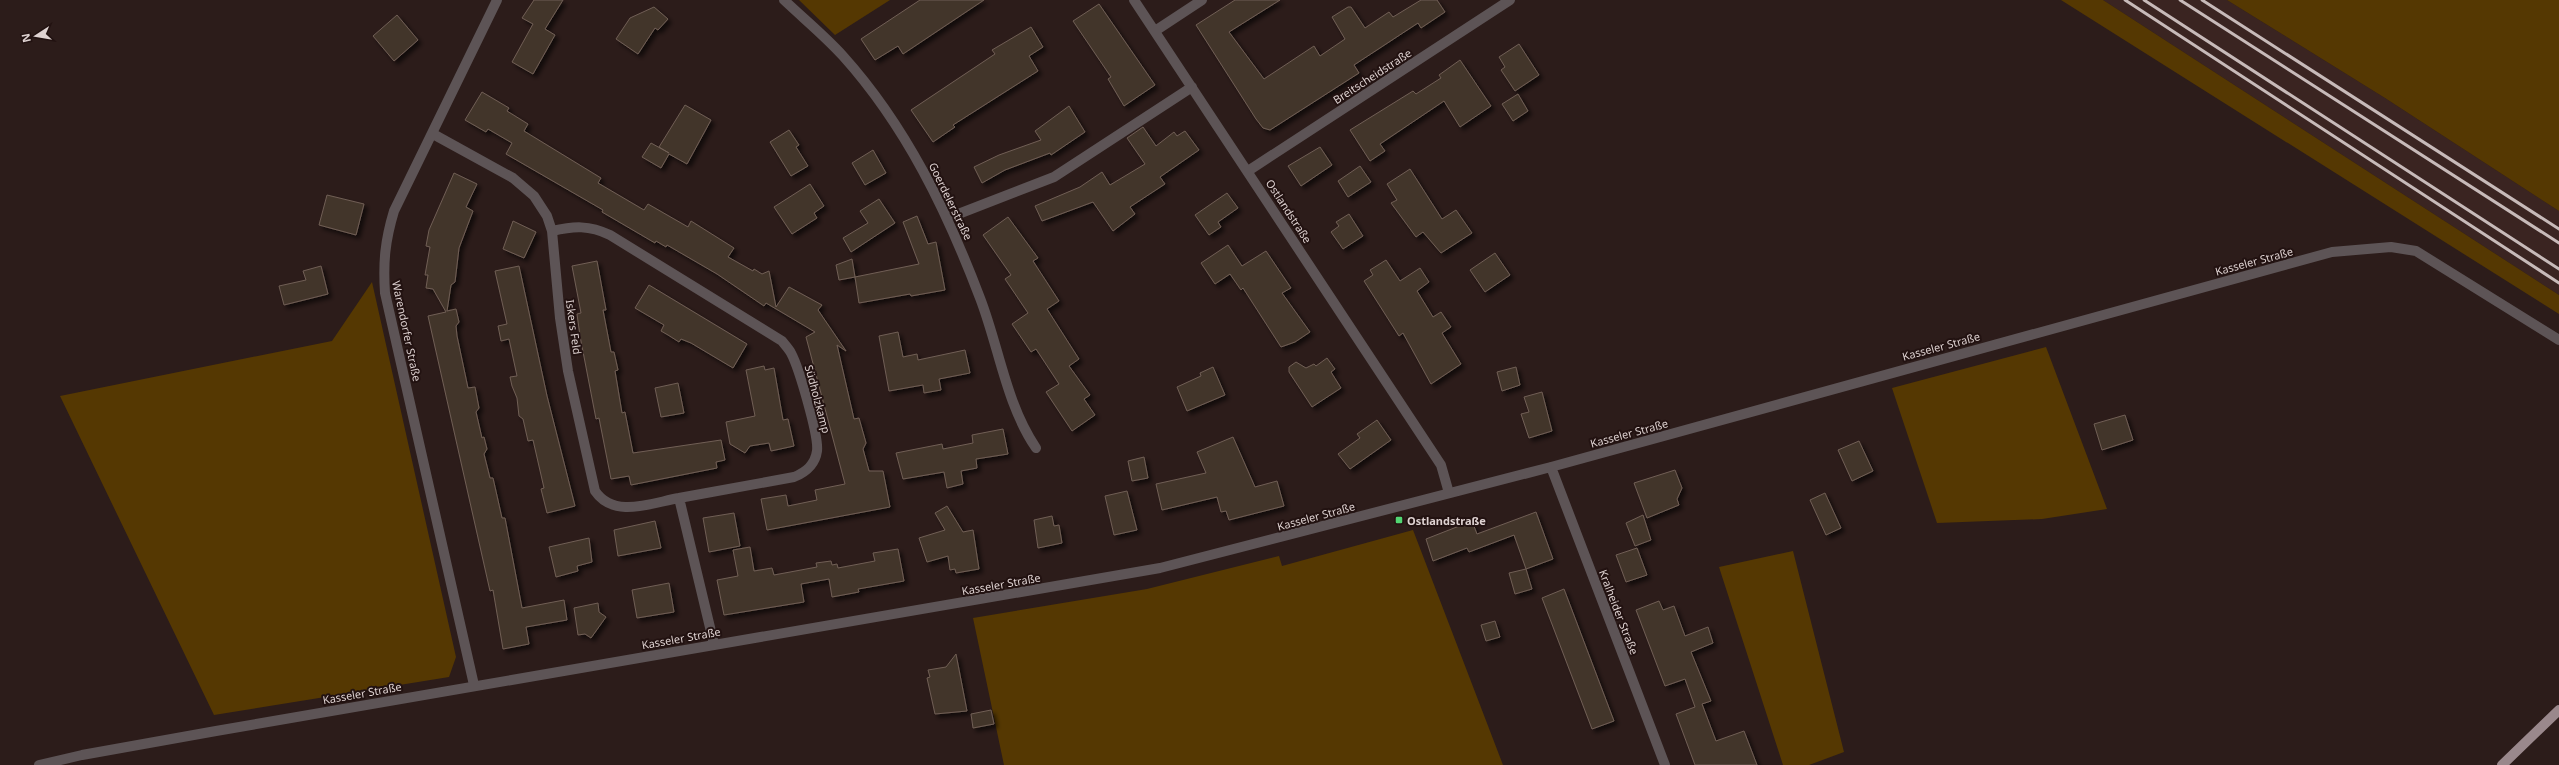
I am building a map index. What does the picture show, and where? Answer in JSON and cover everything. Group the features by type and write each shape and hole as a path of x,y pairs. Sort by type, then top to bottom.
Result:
{"main road":[{"path":"2502,765 2559,710"}],"street":[{"name":"Warendorfer Straße","path":"474,685 386,293 383,265 387,235 394,211 433,134 497,0"},
{"name":"Goerdelerstraße","path":"784,0 856,72 910,149 948,218 989,321 1020,421 1036,448"},
{"name":"Ostlandstraße","path":"1134,0 1441,465 1449,493"},
{"path":"1155,31 1202,0"},
{"name":"Breitscheidstraße","path":"1248,171 1510,0"},
{"path":"948,218 1054,177 1192,87"},
{"name":"Iskers Feld","path":"433,134 513,178 540,204 552,231 560,318 568,371 596,491 602,500 613,507 622,508 679,498"},
{"name":"Südholzkamp","path":"552,231 584,226 610,235 771,333 782,341 791,352 797,366 817,442 816,455 811,466 804,473 794,477 679,498"},
{"name":"Kasseler Straße","path":"39,765 82,755 474,685 1160,568 1551,467 2332,252 2363,248 2391,247 2416,251 2559,340"},
{"name":"Kralheider Straße","path":"1551,467 1665,765"},
{"path":"679,498 714,644"}],"shaded area":[{"path":"799,0 890,0 835,35"},
{"path":"2061,0 2103,0 2559,295 2559,314"},
{"path":"2103,0 2227,0 2385,98 2559,211 2559,295"},
{"path":"2227,0 2559,0 2559,211 2385,98"},
{"path":"372,282 456,657 449,677 214,715 60,396 332,341"},
{"path":"2046,347 2107,509 2042,519 1937,523 1892,388"},
{"path":"1413,530 1503,765 1004,765 973,618 1147,589 1279,556 1282,566"},
{"path":"1793,551 1844,752 1809,765 1783,765 1719,567"}],"building":[{"path":"534,0 563,0 545,29 555,35 533,74 512,62 533,24 522,18"},
{"path":"920,0 984,0 903,54 898,46 875,60 861,39"},
{"path":"1235,0 1280,0 1229,32 1264,79 1314,46 1320,56 1345,39 1332,17 1348,7 1351,7 1365,28 1389,12 1393,17 1421,0 1437,0 1445,12 1421,28 1418,23 1354,65 1359,73 1270,130 1263,128 1256,119 1196,25"},
{"path":"1099,4 1155,85 1124,106 1108,79 1111,77 1073,21"},
{"path":"654,7 668,19 658,30 655,28 638,54 616,39 630,18"},
{"path":"397,15 418,40 394,61 373,36"},
{"path":"1031,27 1043,47 1029,56 1038,71 953,125 955,127 933,142 911,110 995,54 992,50"},
{"path":"1519,44 1539,75 1515,91 1501,70 1505,67 1499,57"},
{"path":"1460,60 1491,106 1460,127 1444,101 1380,144 1385,151 1370,161 1350,130 1413,91 1416,94 1441,78 1439,75"},
{"path":"482,92 509,108 507,111 528,124 524,131 601,178 598,183 644,210 648,204 688,227 691,221 734,248 728,257 753,271 754,269 762,274 769,271 776,307 789,287 822,305 818,310 846,351 837,345 854,419 859,418 866,443 863,449 869,471 883,471 890,507 767,530 761,499 786,495 788,506 817,500 815,490 845,484 806,337 815,332 766,303 764,306 717,274 667,245 666,247 656,241 655,243 602,212 603,210 506,154 512,143 488,129 486,132 465,120"},
{"path":"1518,94 1528,111 1513,121 1502,104"},
{"path":"685,105 711,120 687,164 669,154 661,168 642,157 651,143 669,153 659,147"},
{"path":"1069,106 1085,132 1051,155 1050,153 1005,170 982,183 974,167 999,155 1041,140 1035,131"},
{"path":"1143,127 1156,146 1174,132 1177,136 1185,131 1199,150 1160,177 1165,184 1130,207 1135,214 1113,231 1093,202 1042,221 1035,206 1080,187 1102,172 1110,185 1145,164 1127,138"},
{"path":"789,130 799,145 796,147 808,166 791,176 770,142"},
{"path":"1320,147 1332,165 1301,186 1288,166"},
{"path":"873,150 886,173 865,185 852,163"},
{"path":"1360,166 1371,182 1348,197 1338,181"},
{"path":"1410,169 1442,219 1456,210 1472,233 1441,253 1423,232 1416,237 1391,203 1397,200 1387,184"},
{"path":"454,173 477,184 466,207 473,211 459,248 455,282 451,285 447,311 456,309 459,322 456,326 457,336 468,388 475,387 479,408 476,412 482,438 484,437 487,449 484,454 490,478 493,478 502,518 505,518 522,608 564,600 567,620 526,627 529,644 503,649 493,590 490,591 428,316 446,312 433,289 426,288 428,275 425,275 430,247 426,246 429,230"},
{"path":"810,184 824,206 814,213 817,218 792,234 774,207"},
{"path":"1227,193 1238,208 1218,222 1221,227 1209,235 1195,215"},
{"path":"327,195 364,204 356,235 319,225"},
{"path":"879,199 895,223 851,252 843,238 868,223 860,211"},
{"path":"1349,214 1363,236 1343,249 1331,232 1339,226 1336,222"},
{"path":"917,216 928,244 936,242 945,290 911,296 910,294 859,303 855,277 919,264 903,222"},
{"path":"1008,217 1038,258 1033,261 1059,301 1047,309 1079,359 1069,366 1090,395 1084,399 1095,415 1072,431 1046,392 1059,384 1036,349 1031,352 1012,324 1028,313 1005,279 1011,275 983,235"},
{"path":"513,221 536,232 524,258 503,249"},
{"path":"1228,245 1242,266 1266,251 1291,288 1282,293 1310,332 1295,342 1281,347 1243,288 1241,290 1230,274 1215,284 1201,263"},
{"path":"1495,253 1510,275 1485,292 1470,270"},
{"path":"852,259 855,277 839,280 836,265"},
{"path":"1386,260 1400,281 1420,268 1429,282 1417,291 1433,317 1441,312 1451,327 1442,333 1461,364 1431,384 1403,333 1399,336 1364,281 1373,275 1370,270"},
{"path":"597,261 606,310 603,310 611,352 614,352 618,370 615,371 622,413 625,412 633,453 721,440 725,460 716,462 717,468 631,485 629,476 611,479 599,418 596,419 580,336 577,314 581,313 572,266"},
{"path":"321,266 328,294 284,305 279,286 306,280 303,271"},
{"path":"519,266 547,396 575,506 547,513 541,489 544,488 533,440 528,441 523,419 519,416 517,398 510,377 517,376 509,339 501,341 498,326 507,324 495,271"},
{"path":"649,285 747,344 733,368 691,343 681,339 679,342 661,331 664,325 635,308"},
{"path":"898,332 903,357 917,354 918,360 965,350 970,373 939,379 941,390 924,393 923,385 889,391 879,336"},
{"path":"1327,358 1335,369 1331,372 1341,388 1312,407 1289,372 1289,367 1296,362 1306,368 1314,364 1316,366"},
{"path":"764,366 765,370 774,368 783,420 788,419 794,446 771,451 769,443 750,446 745,453 730,444 726,422 755,416 746,370"},
{"path":"1213,367 1225,395 1187,411 1177,387 1201,376 1200,373"},
{"path":"1516,367 1520,385 1502,391 1497,372"},
{"path":"678,383 684,413 661,417 655,388"},
{"path":"1542,392 1552,431 1529,438 1521,414 1529,412 1524,397"},
{"path":"2125,415 2133,440 2102,450 2094,424"},
{"path":"1377,420 1391,440 1350,469 1338,454 1360,438 1357,434"},
{"path":"1003,429 1008,454 976,459 977,468 961,471 963,484 947,488 944,472 903,479 896,453 942,444 943,449 973,443 972,435"},
{"path":"1233,437 1255,487 1277,481 1284,506 1229,520 1226,511 1221,512 1217,497 1162,510 1156,484 1206,473 1197,452"},
{"path":"1859,441 1873,471 1852,481 1838,450"},
{"path":"1144,457 1148,478 1132,481 1128,461"},
{"path":"1675,470 1682,488 1677,499 1679,505 1647,518 1634,483"},
{"path":"1127,491 1137,530 1114,535 1105,496"},
{"path":"1825,493 1841,528 1826,535 1810,500"},
{"path":"947,506 963,532 973,530 979,569 956,573 955,569 950,570 948,556 927,562 919,538 945,530 935,513"},
{"path":"1536,512 1553,559 1526,569 1514,535 1469,552 1467,548 1433,561 1426,539 1472,521 1477,534"},
{"path":"734,513 740,546 709,552 703,518"},
{"path":"1643,515 1651,540 1635,546 1626,523"},
{"path":"1052,516 1054,526 1059,525 1062,543 1038,548 1034,520"},
{"path":"655,521 661,548 618,556 614,530"},
{"path":"589,538 592,562 577,566 578,571 556,577 549,547"},
{"path":"750,547 754,571 772,568 774,575 817,567 816,563 831,561 832,565 837,564 838,568 875,561 873,553 898,549 904,581 858,589 859,592 832,597 829,579 801,584 804,602 724,615 717,580 738,576 733,550"},
{"path":"1637,548 1647,575 1626,582 1616,555"},
{"path":"1526,569 1532,589 1515,594 1509,573"},
{"path":"669,583 674,612 637,618 632,590"},
{"path":"1564,589 1614,721 1592,729 1542,598"},
{"path":"1659,601 1663,610 1674,606 1685,636 1708,627 1713,643 1691,652 1711,701 1702,704 1716,741 1744,731 1757,765 1695,765 1676,714 1695,707 1685,679 1665,686 1636,610"},
{"path":"598,603 599,612 606,617 591,638 585,634 578,635 574,608"},
{"path":"1495,621 1500,637 1486,641 1481,625"},
{"path":"956,654 967,711 935,714 927,678 930,677 928,670 946,667"},
{"path":"991,710 994,724 973,728 971,714"}],"railway":[{"path":"2125,0 2559,283"},
{"path":"2144,0 2559,269"},
{"path":"2180,0 2559,243"},
{"path":"2202,0 2559,229"}],"place":[{"name":"Ostlandstraße","path":"1399,520"}]}
